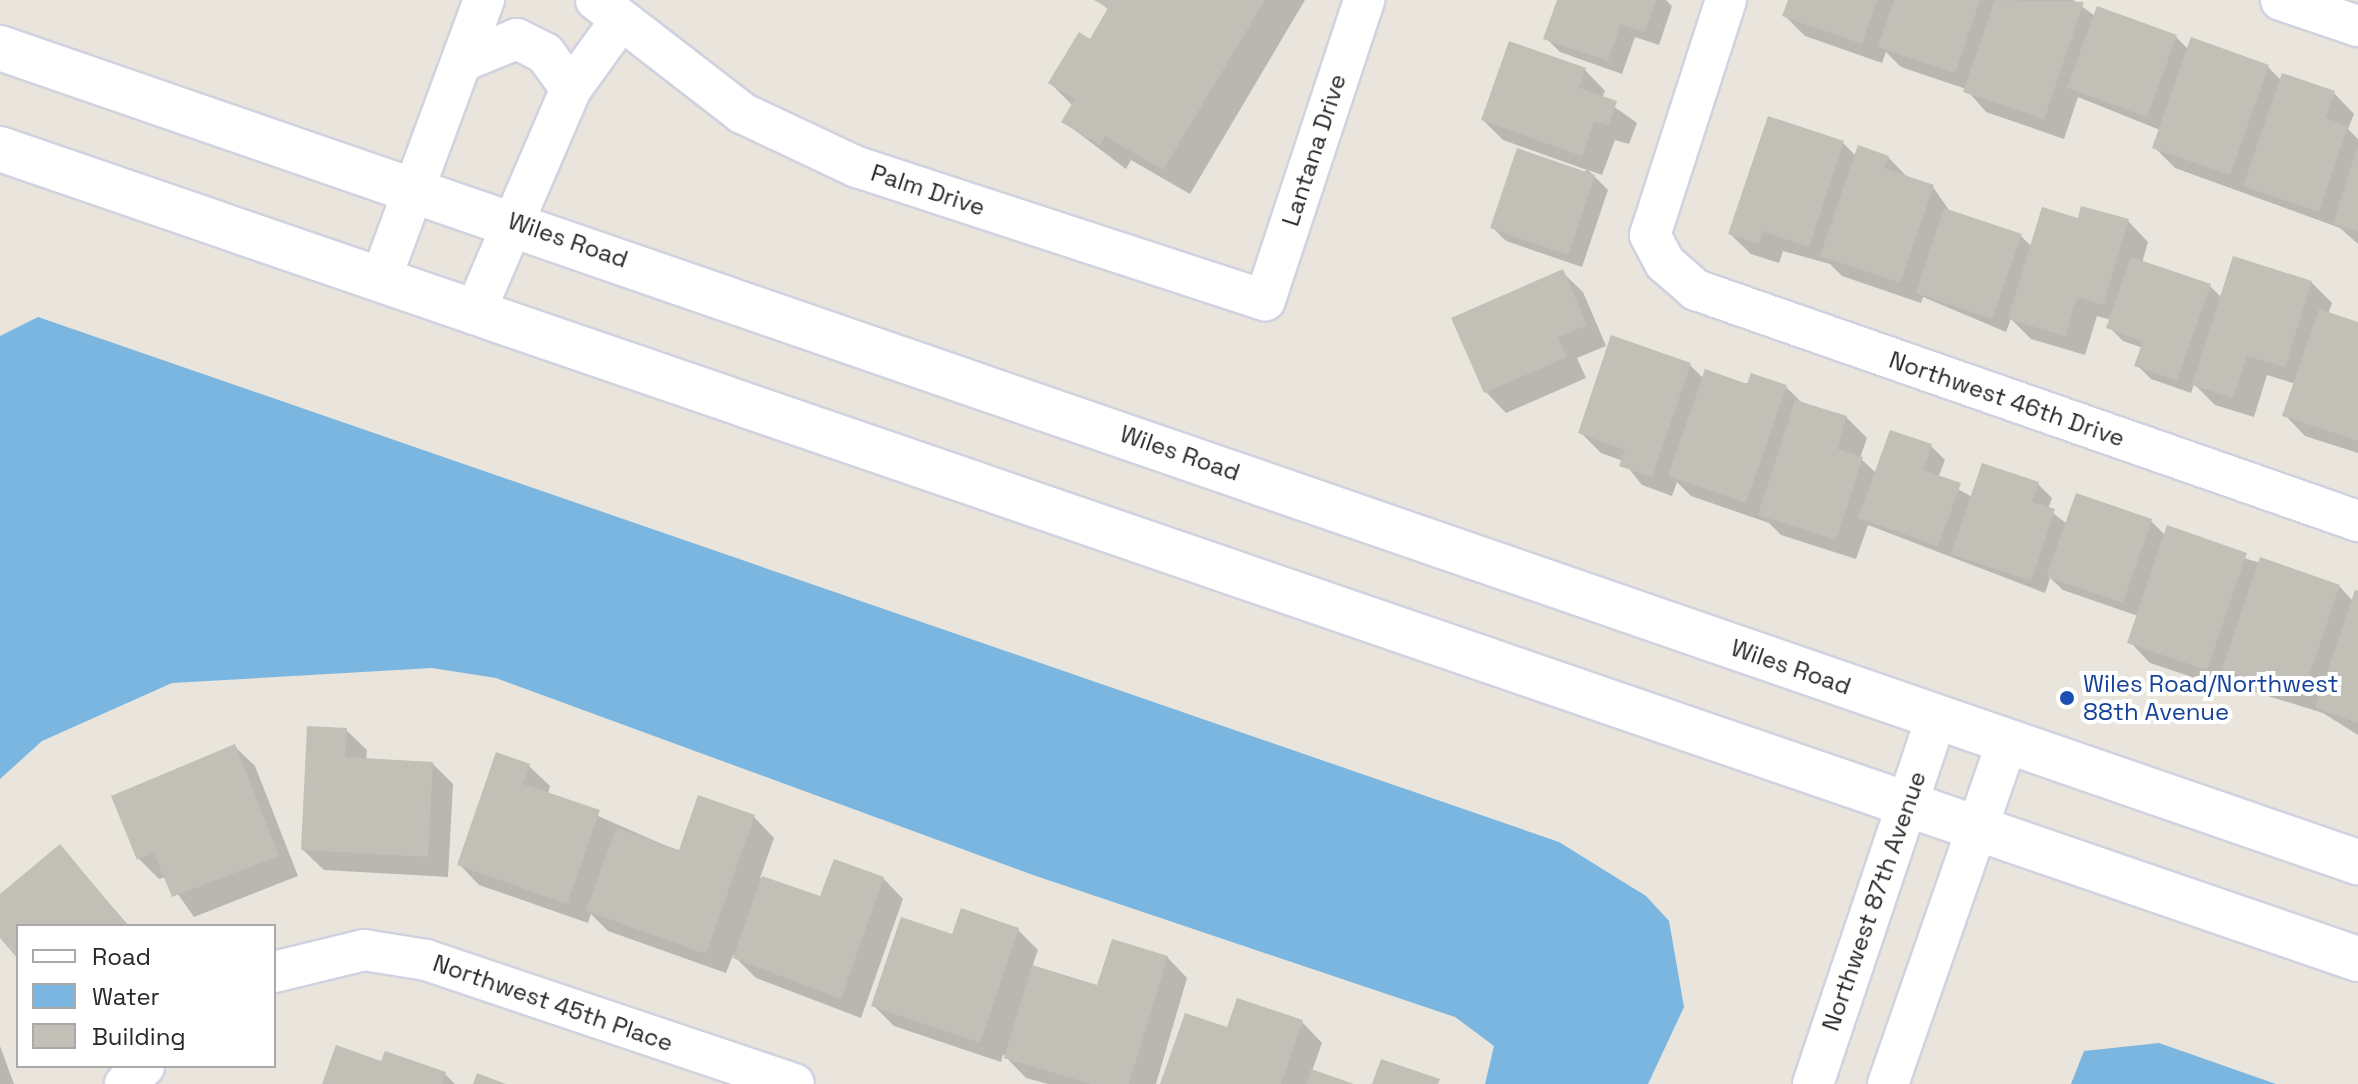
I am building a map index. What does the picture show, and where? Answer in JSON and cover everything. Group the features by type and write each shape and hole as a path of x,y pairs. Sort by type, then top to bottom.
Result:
{"main road":[{"name":"Wiles Road","path":"0,48 510,220 2007,743 2358,862"},
{"path":"0,149 2358,959"}],"street":[{"path":"380,281 419,189 484,0"},
{"name":"Lantana Drive","path":"1265,300 1364,0"},
{"name":"Northwest 46th Drive","path":"1726,0 1650,235 1665,263 1696,290 2358,521"},
{"path":"2281,0 2358,26"},
{"name":"Palm Drive","path":"474,314 510,220 608,10 742,113 857,167 1265,300"},
{"path":"463,61 500,41 530,43 571,89"},
{"name":"Northwest 87th Avenue","path":"1813,1084 1936,718"},
{"path":"1888,1084 2007,743"},
{"name":"Northwest 45th Place","path":"290,966 364,950 426,960 794,1084"},
{"path":"125,1084 142,1068"}],"water":[{"path":"38,317 1559,842 1646,896 1669,921 1684,1007 1648,1084 1485,1084 1494,1046 1455,1017 1033,875 496,678 432,668 172,683 42,741 0,779 0,336"},
{"path":"2159,1043 2276,1084 2071,1084 2084,1051"}],"building":[{"path":"1094,0 1265,0 1163,170 1105,136 1100,145 1061,122 1075,99 1048,83 1079,32 1090,39 1108,8"},
{"path":"1557,0 1656,0 1645,32 1621,24 1608,61 1543,39"},
{"path":"1788,0 1877,0 1862,44 1782,16"},
{"path":"1894,0 1980,0 1955,73 1878,47"},
{"path":"1995,0 2084,2 2044,119 1963,92"},
{"path":"2097,6 2177,35 2147,117 2067,88"},
{"path":"2191,37 2269,65 2230,175 2152,148"},
{"path":"1509,41 1586,68 1579,88 1617,101 1609,125 1594,121 1582,156 1481,120"},
{"path":"2282,73 2335,91 2325,118 2348,126 2319,212 2243,186"},
{"path":"1768,116 1844,141 1809,247 1763,231 1759,244 1728,234"},
{"path":"1858,145 1889,156 1884,168 1934,185 1900,283 1820,256"},
{"path":"1517,148 1595,175 1568,255 1490,228"},
{"path":"2358,148 2358,232 2333,224"},
{"path":"2081,206 2129,219 2103,305 2077,297 2065,336 2008,319 2042,207 2078,218"},
{"path":"1944,208 2022,234 1992,319 1916,293"},
{"path":"2233,256 2312,281 2285,367 2247,356 2233,398 2192,385"},
{"path":"2131,257 2211,284 2177,380 2134,366 2143,341 2106,328"},
{"path":"1563,269 1587,325 1558,337 1567,357 1484,393 1451,318"},
{"path":"2319,309 2358,322 2358,441 2282,416"},
{"path":"1611,335 1691,363 1652,477 1619,466 1625,450 1578,433"},
{"path":"1705,369 1747,384 1751,373 1787,385 1746,503 1668,476"},
{"path":"1795,400 1847,416 1837,449 1863,457 1836,540 1758,515"},
{"path":"1890,430 1932,444 1923,470 1961,483 1938,546 1858,518"},
{"path":"1982,463 2039,482 2032,502 2055,509 2031,581 1951,554"},
{"path":"2076,493 2152,519 2123,603 2046,577"},
{"path":"2167,525 2247,553 2207,670 2127,643"},
{"path":"2260,557 2340,585 2302,696 2222,669"},
{"path":"2355,590 2358,591 2358,723 2315,708"},
{"path":"307,726 347,728 345,757 433,762 428,857 301,850"},
{"path":"235,744 279,856 172,897 154,853 137,860 111,796"},
{"path":"496,752 530,764 523,784 600,810 567,904 457,865"},
{"path":"698,795 755,815 706,954 586,911 616,828 679,850"},
{"path":"60,844 126,924 16,924 16,957 0,938 0,894"},
{"path":"834,859 884,877 841,999 733,958 762,876 820,896"},
{"path":"961,908 1019,928 980,1043 871,1006 901,917 952,934"},
{"path":"1112,939 1168,956 1129,1084 1091,1084 1004,1058 1032,965 1097,985"},
{"path":"1237,998 1303,1020 1281,1084 1160,1084 1185,1013 1227,1027"},
{"path":"336,1045 381,1061 385,1051 446,1072 442,1084 322,1084"},
{"path":"1381,1059 1440,1079 1438,1084 1372,1084"},
{"path":"1311,1069 1354,1084 1306,1084"},
{"path":"477,1073 506,1084 473,1084"}],"place":[{"name":"Wiles Road/Northwest 88th Avenue","path":"2067,698"}]}
